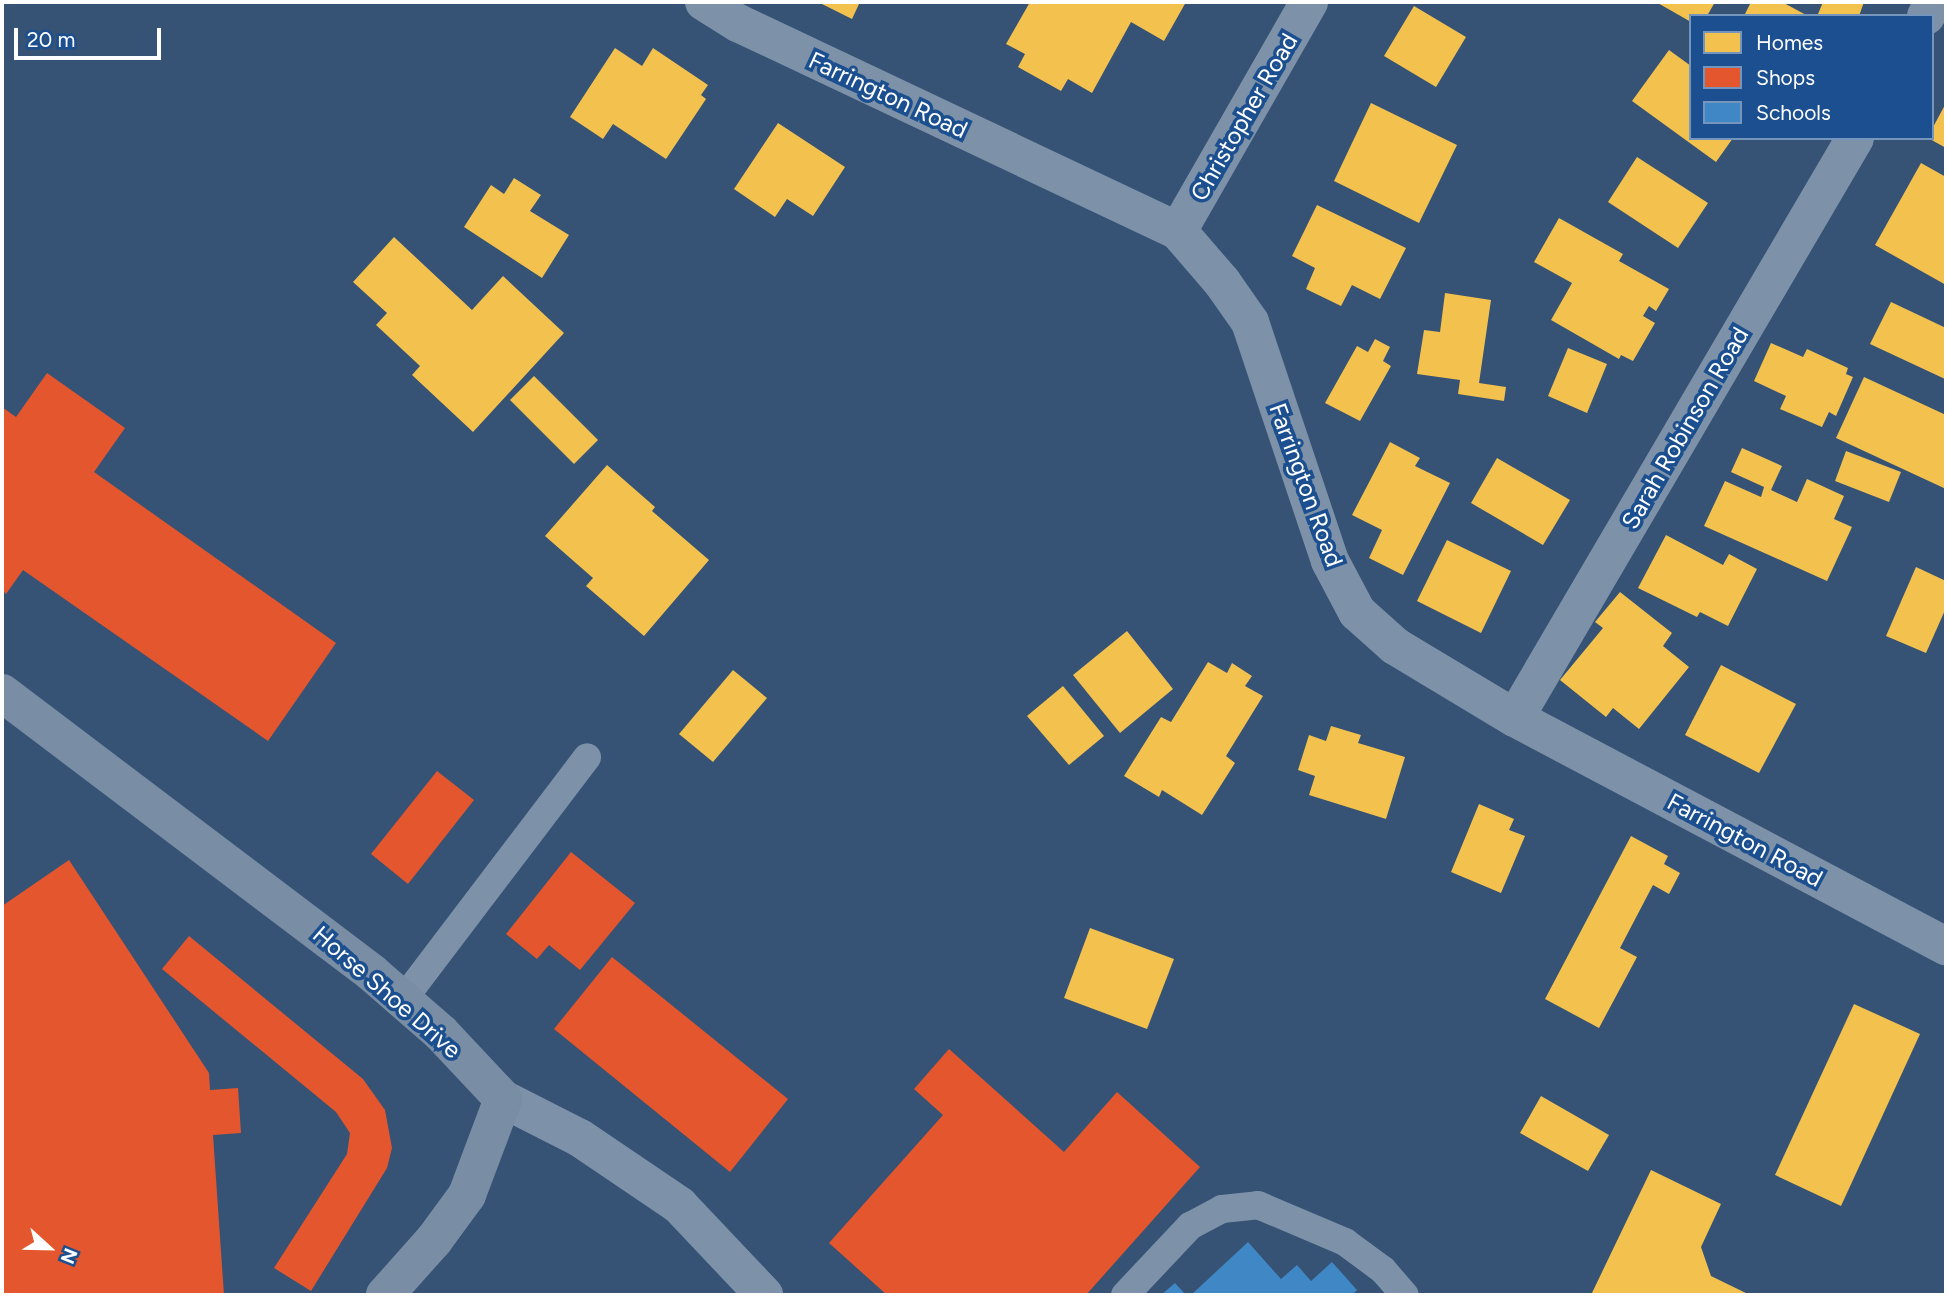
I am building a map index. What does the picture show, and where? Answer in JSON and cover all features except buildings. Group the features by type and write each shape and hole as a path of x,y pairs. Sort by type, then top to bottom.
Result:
{"street":[{"name":"Farrington Road","path":"704,2 738,23 1178,231 1222,282 1250,322 1330,561 1357,612 1395,646 1515,718 1946,946"},
{"name":"Christopher Road","path":"1178,231 1310,2"},
{"name":"Sarah Robinson Road","path":"1515,718 1853,140"},
{"name":"Horse Shoe Drive","path":"2,693 372,973 441,1033 503,1099 580,1138 679,1205 764,1295"},
{"path":"385,1295 434,1240 467,1195 503,1099"}],"lane":[{"path":"402,1001 587,757"},
{"path":"1125,1295 1190,1226 1222,1209 1258,1206 1345,1242 1383,1270 1405,1295"}]}
